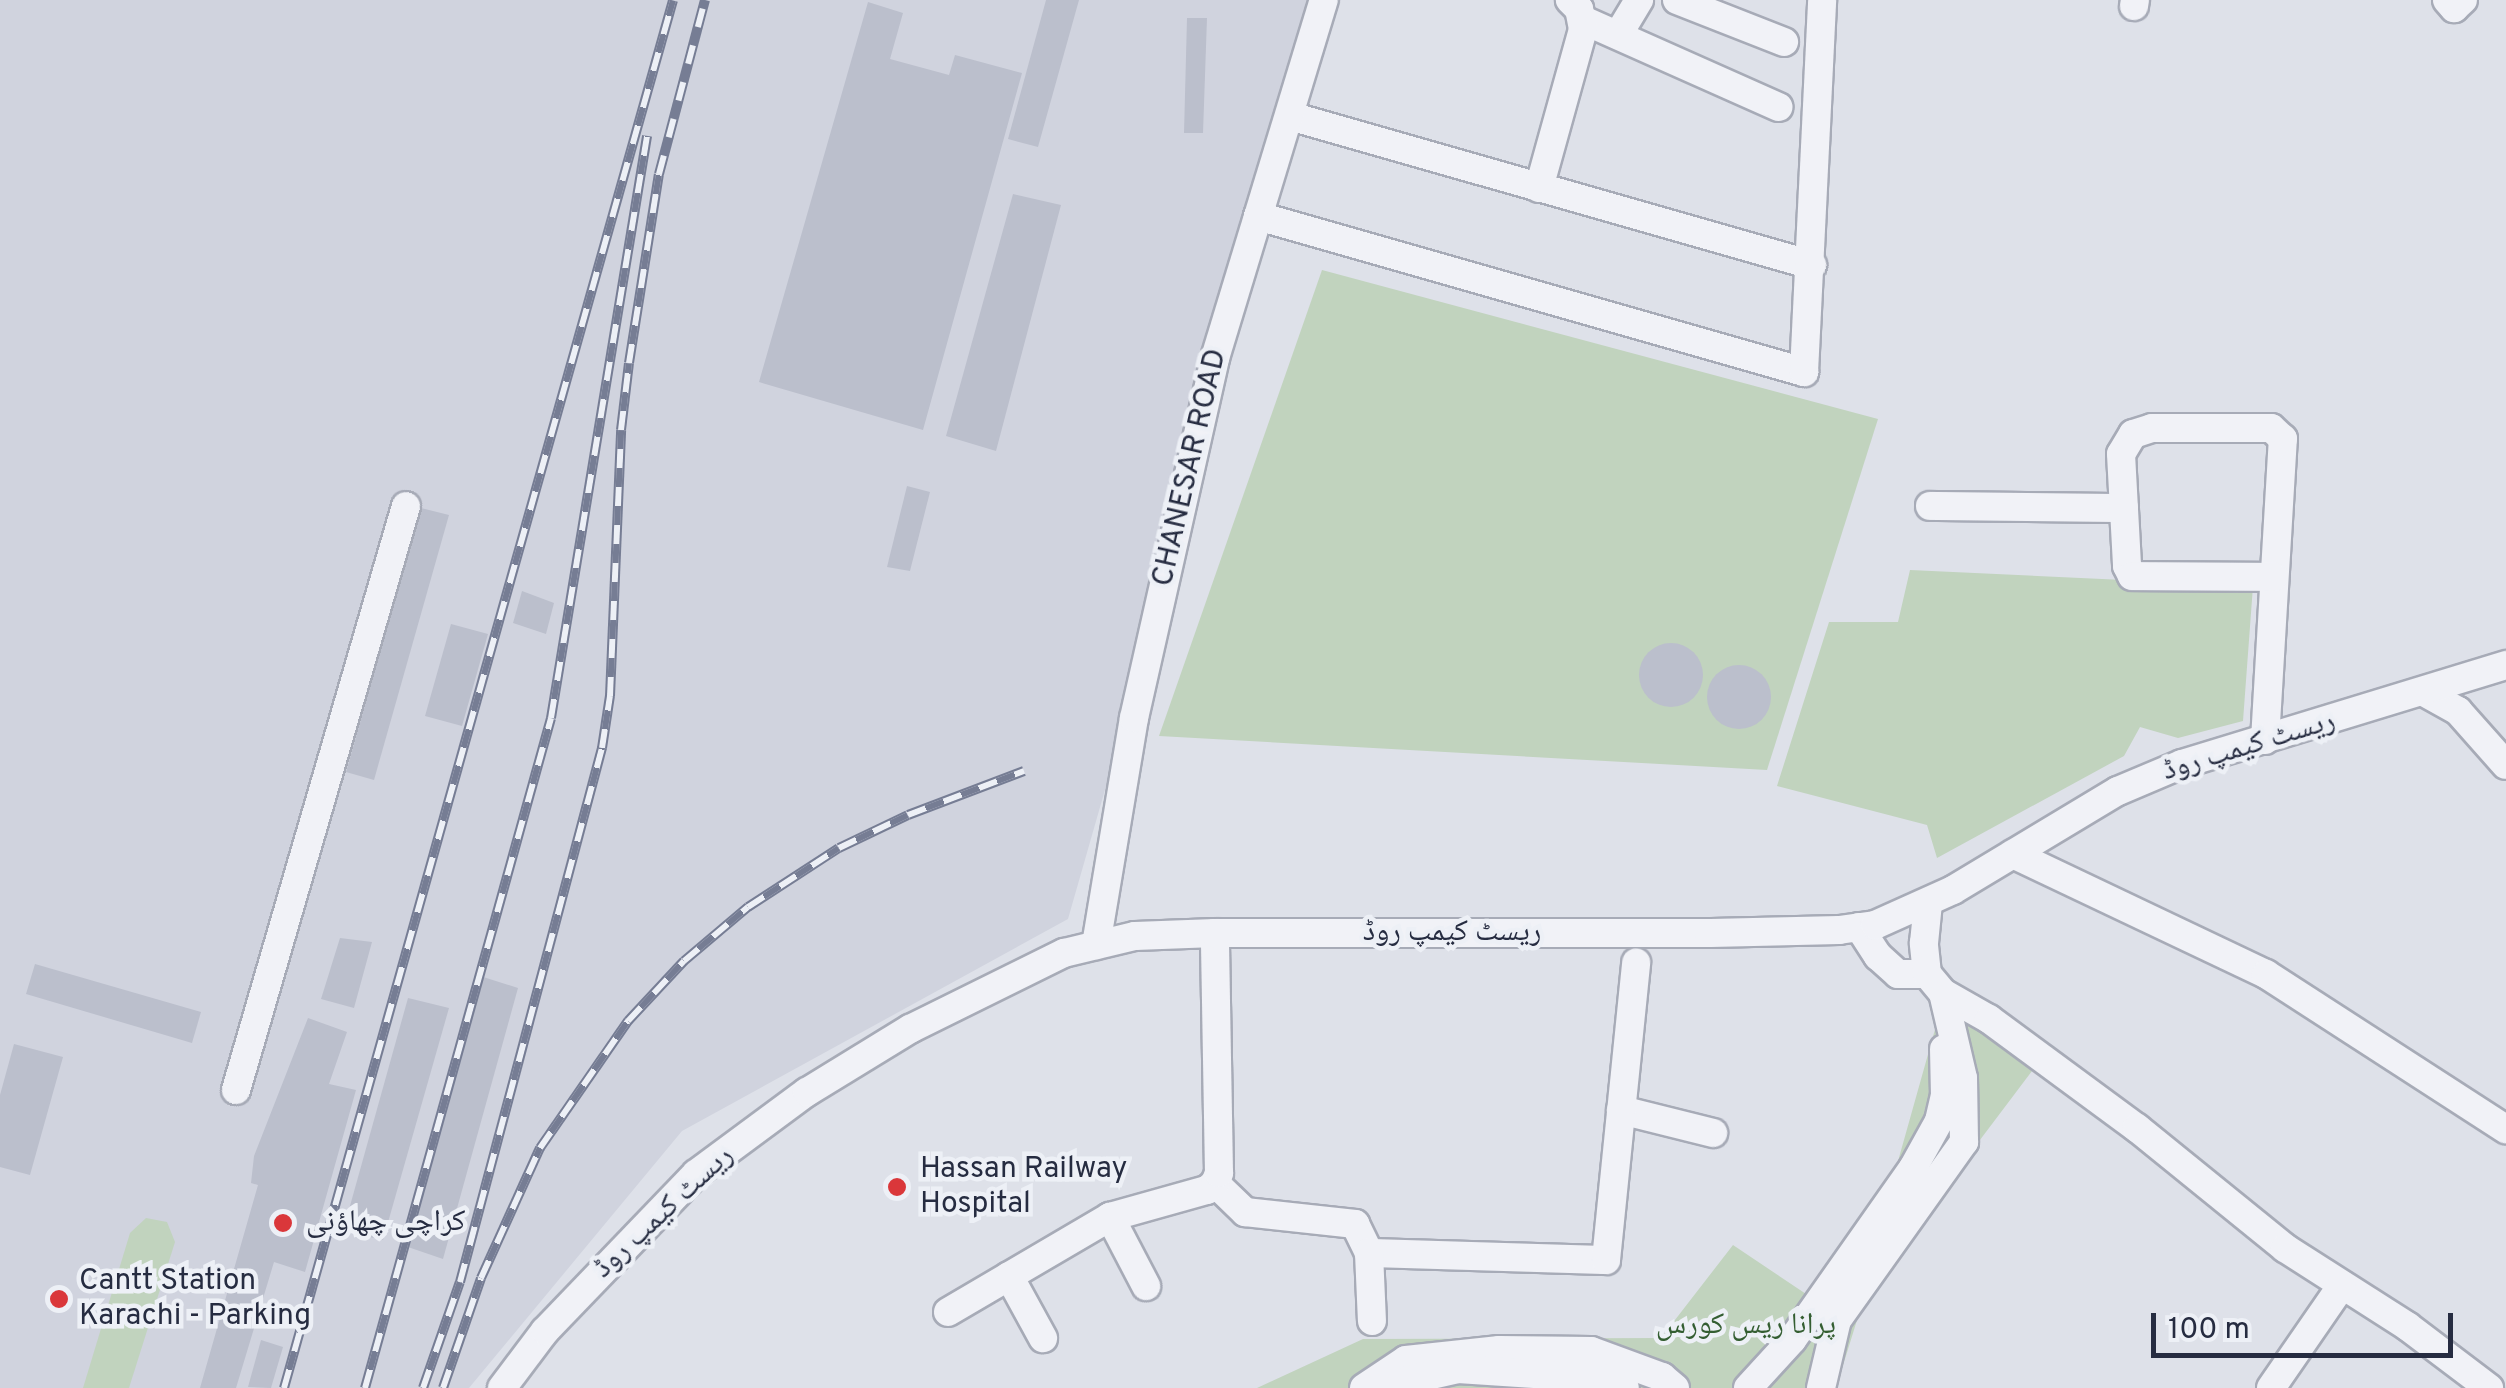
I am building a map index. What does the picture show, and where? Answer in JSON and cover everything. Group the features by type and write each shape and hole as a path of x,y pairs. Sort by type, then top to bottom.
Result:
{"street":[{"name":"CHANESAR ROAD","path":"1096,945 1134,718 1215,358 1324,0"},
{"path":"1618,35 1639,0"},
{"path":"1677,0 1784,42"},
{"path":"1258,216 1804,372 1822,0"},
{"path":"2448,0 2454,8 2463,0"},
{"path":"1540,188 1576,10 1618,35 1778,108"},
{"path":"1290,116 1812,265"},
{"path":"2265,740 2283,439 2276,430 2152,428 2133,434 2121,454 2127,566 2132,576 2274,576"},
{"path":"236,1090 406,506"},
{"path":"1930,506 2124,508"},
{"name":"ریسٹ کیمپ روڈ","path":"502,1388 544,1331 712,1162 807,1092 910,1028 1064,953 1135,936 1216,933 1710,933 1859,927 1928,903 2118,791 2182,764 2506,665"},
{"path":"2424,692 2458,711 2506,766"},
{"path":"2013,854 2266,974 2506,1129"},
{"path":"1821,1388 1837,1320 1964,1142 1964,1078 1924,943 1928,903"},
{"path":"1859,927 1878,956 1898,974 1935,983 1989,1019 2137,1128 2284,1248 2489,1388"},
{"path":"1216,933 1215,1184 1245,1212 1355,1224 1368,1253 1372,1321"},
{"path":"1368,1253 1606,1260 1636,962"},
{"path":"1748,1388 1811,1314 1913,1168 1939,1121 1945,1096 1935,983"},
{"path":"1622,1110 1713,1133"},
{"path":"948,1312 1110,1217 1207,1190 1215,1184"},
{"path":"1110,1217 1146,1286"},
{"path":"1009,1276 1043,1338"},
{"path":"2271,1388 2342,1285"},
{"path":"1364,1388 1406,1360 1500,1350 1591,1351 1662,1376 1675,1388"},
{"path":"1397,1388 1409,1380 1458,1370 1607,1379 1624,1388"}],"shaded area":[{"path":"0,0 1331,0 1068,919 682,1131 469,1388 0,1388"}],"green space":[{"path":"1322,270 1878,419 1767,770 1159,736"},
{"path":"1910,570 2253,586 2243,721 2178,738 2140,727 2124,756 1937,858 1927,825 1777,786 1829,622 1898,622"},
{"name":"پرانا ریس کورس","path":"1943,1001 2032,1071 1866,1291 1836,1388 1257,1388 1363,1339 1661,1338 1733,1245 1809,1296 1893,1179"},
{"path":"146,1218 167,1222 175,1242 129,1388 83,1388 130,1233"}],"building":[{"path":"1046,0 1079,0 1038,147 1008,139"},
{"path":"868,2 903,13 890,59 949,75 955,55 1022,73 923,430 759,382"},
{"path":"1187,18 1207,18 1203,133 1184,133"},
{"path":"1013,194 1061,205 996,451 946,436"},
{"path":"907,486 930,492 910,571 887,567"},
{"path":"421,508 449,515 374,780 346,772"},
{"path":"522,591 554,603 546,634 513,623"},
{"path":"451,624 488,634 462,726 425,716"},
{"path":"1671,643 1693,653 1703,675 1693,697 1671,707 1649,697 1639,675 1649,653"},
{"path":"1739,665 1761,675 1771,697 1761,719 1739,729 1717,719 1707,697 1717,675"},
{"path":"340,938 372,942 354,1008 321,999"},
{"path":"35,964 201,1012 192,1043 26,994"},
{"path":"480,976 518,988 443,1259 405,1246"},
{"path":"408,998 449,1008 383,1240 343,1231"},
{"name":"کراچی چھاؤنی","path":"308,1018 347,1032 329,1084 356,1090 305,1272 274,1262 236,1388 200,1388 258,1185 251,1183 254,1156"},
{"path":"14,1044 63,1057 30,1175 0,1167 0,1095"},
{"path":"261,1340 283,1347 271,1388 248,1387"}],"railway":[{"path":"284,1388 673,0"},
{"path":"423,1388 460,1282 602,748 610,696 621,430 629,363 659,174 705,0"},
{"path":"365,1388 551,718 647,136"},
{"path":"443,1388 481,1278 540,1148 628,1021 684,961 748,907 839,848 908,815 1024,771"}],"place":[{"name":"Hassan Railway Hospital","path":"897,1187"},
{"name":"کراچی چھاؤنی","path":"283,1223"},
{"name":"Cantt Station Karachi - Parking","path":"59,1299"}]}
